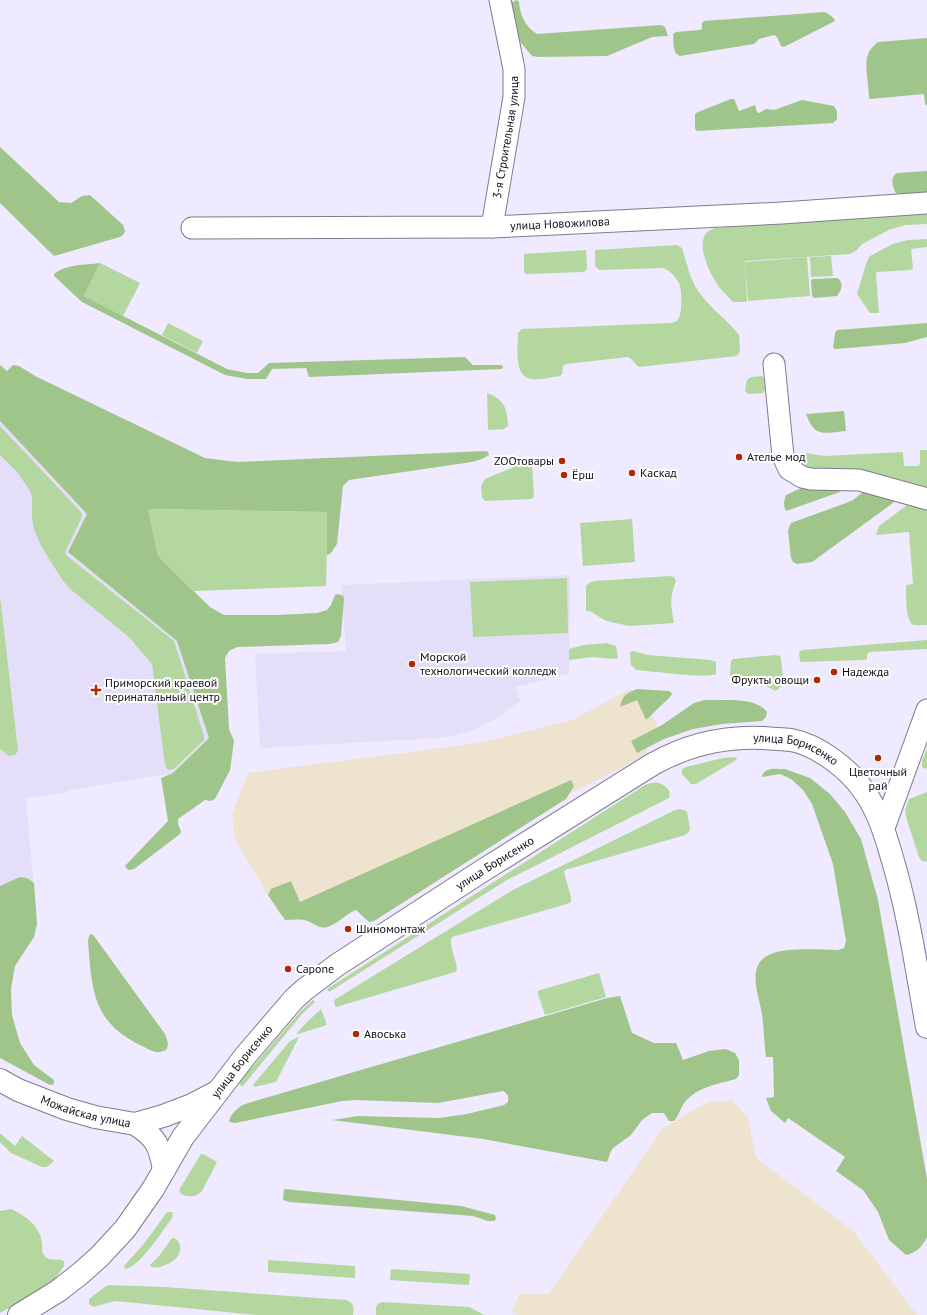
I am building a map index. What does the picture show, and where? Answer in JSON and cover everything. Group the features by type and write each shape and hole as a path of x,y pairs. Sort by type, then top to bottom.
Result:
{"main road":[{"name":"улица Борисенко","path":"19,1315 58,1291 81,1273 126,1229 154,1190 183,1137 217,1092 246,1055 289,1005 312,983 343,961 475,876 646,768 670,754 701,744 722,740 755,738 792,740 825,754 848,773 864,792 884,828 903,894 927,1027"},
{"name":"Можайская улица","path":"0,1080 18,1090 67,1109 95,1117 135,1124 163,1116 192,1105 217,1092"},
{"path":"135,1124 145,1130 154,1139 161,1152 164,1170"}],"street":[{"name":"3-я Строительная улица","path":"492,227 514,97 514,69 500,0"},
{"name":"улица Новожилова","path":"192,228 492,227 782,213 927,203"},
{"path":"774,364 784,456 789,469 802,477 811,480 858,480 927,499"},
{"path":"884,828 927,710"}],"shaded area":[{"name":"Приморский краевой перинатальный центр","path":"0,421 87,514 68,552 177,641 209,738 173,773 70,790 64,793 26,798 37,924 0,944"},
{"name":"Морской технологический колледж","path":"570,575 569,674 516,687 520,701 495,719 476,729 440,738 260,748 255,654 346,651 341,585"},
{"path":"628,690 639,691 657,725 644,756 577,790 306,915 280,915 235,840 232,814 248,773 479,743 573,720"},
{"path":"732,1100 748,1118 756,1158 854,1232 917,1315 517,1315 511,1312 520,1294 549,1294 662,1129 708,1102"}],"green space":[{"path":"517,0 526,24 537,34 661,25 665,27 668,36 652,37 607,56 532,56 517,38 512,2"},
{"path":"824,12 831,15 835,21 784,47 781,46 777,37 774,35 759,39 754,44 680,56 677,55 675,50 673,34 676,32 700,30 702,29 702,23 704,21"},
{"path":"927,38 927,106 925,104 923,94 869,98 867,62 868,53 873,47 878,42"},
{"path":"734,99 739,111 755,105 757,112 759,113 766,109 774,110 802,100 834,106 837,111 837,119 833,123 697,131 695,129 695,114"},
{"path":"0,147 59,202 71,203 82,196 90,195 123,225 125,231 124,234 120,237 54,256 0,203"},
{"path":"927,171 927,193 902,195 896,193 893,188 893,177 897,173"},
{"path":"927,212 927,224 905,225 889,230 862,244 857,250 850,254 745,261 747,301 745,302 733,302 722,290 716,283 709,270 704,255 703,241 705,235 715,228"},
{"path":"927,239 927,247 911,249 913,268 911,270 877,272 879,313 870,313 857,294 867,261 870,256 893,244 908,240"},
{"path":"677,245 682,248 691,277 699,292 739,335 740,352 736,356 639,367 628,357 566,364 563,366 562,374 560,376 532,379 526,377 522,373 519,367 517,353 518,333 522,329 671,323 677,321 681,308 681,291 678,281 670,272 663,268 599,270 595,266 595,250"},
{"path":"586,250 587,269 584,272 525,274 524,254"},
{"path":"831,256 833,276 811,277 810,257"},
{"path":"807,257 810,296 748,301 745,262"},
{"path":"100,263 140,283 123,316 84,296"},
{"path":"100,263 84,296 227,369 247,373 258,373 269,363 465,357 473,365 502,365 503,367 502,369 309,377 306,368 272,369 266,379 247,379 225,375 82,302 54,276 54,274 64,268"},
{"path":"837,278 841,282 841,287 837,296 814,298 812,296 811,280"},
{"path":"168,323 203,341 197,353 162,335"},
{"path":"927,323 927,337 905,343 836,349 833,348 835,333 837,330"},
{"path":"0,365 7,371 13,365 19,366 37,377 205,458 237,462 486,451 489,455 472,462 349,480 343,486 337,544 331,553 327,555 327,512 148,509 158,556 210,607 224,615 317,613 327,610 335,595 338,594 344,598 341,636 338,642 330,644 237,647 229,651 225,658 229,729 234,741 230,770 215,799 210,801 205,800 178,819 181,832 180,834 134,869 128,870 125,866 168,821 161,778 173,773 209,738 177,641 68,552 87,514 0,421"},
{"path":"762,376 764,378 765,390 763,393 748,394 745,391 747,380 751,377"},
{"path":"487,393 498,399 506,409 508,426 504,429 488,430"},
{"path":"844,411 846,431 832,433 817,430 809,422 806,414"},
{"path":"0,426 81,512 81,519 65,553 67,556 174,641 204,740 174,769 168,770 164,758 152,664 129,637 70,589 61,578 40,544 34,529 32,517 32,496 29,489 17,472 0,455"},
{"path":"920,450 927,450 927,489 808,468 798,463 798,459 806,453 824,456 902,452 905,466 918,466 920,464"},
{"path":"529,461 532,464 534,497 531,499 485,501 482,497 481,486 485,479"},
{"path":"809,486 842,490 786,511 784,503 786,495"},
{"path":"863,492 894,500 893,503 812,562 797,564 793,562 791,558 788,530 791,523 853,500"},
{"path":"910,503 927,506 927,625 914,625 909,619 906,600 906,585 913,584 909,532 876,535 879,526"},
{"path":"148,509 328,512 326,586 194,591 158,556"},
{"path":"632,519 635,562 583,566 580,523"},
{"path":"670,576 674,577 676,581 671,602 674,623 629,626 606,621 590,611 586,611 586,586 589,583 595,581"},
{"path":"567,578 568,633 473,637 470,582"},
{"path":"0,596 18,751 15,755 9,756 0,749"},
{"path":"927,640 927,649 869,652 867,654 867,659 864,660 800,661 799,652 803,650"},
{"path":"607,643 616,646 618,658 592,657 569,660 569,649 584,645"},
{"path":"633,651 648,655 711,660 716,662 716,674 701,676 636,670 631,665 630,652"},
{"path":"775,655 780,656 783,676 782,684 776,691 755,681 732,678 730,674 731,661 733,659"},
{"path":"637,689 669,691 672,693 671,696 646,720 637,700 620,707 625,695"},
{"path":"704,700 747,701 762,707 767,712 766,717 762,721 722,724 693,729 664,739 637,753 631,741 662,725 694,703"},
{"path":"927,748 927,768 925,769 922,767 922,761"},
{"path":"735,757 737,759 736,760 696,784 691,784 682,774 682,769 686,767 723,758"},
{"path":"785,769 810,778 830,794 845,812 861,839 878,900 927,1179 927,1237 919,1249 906,1255 889,1240 878,1212 863,1190 836,1171 845,1157 788,1118 785,1123 771,1111 766,1098 774,1097 773,1057 766,1057 762,1014 756,981 758,965 763,959 778,952 804,949 838,950 844,948 846,941 833,864 812,804 803,790 791,779 780,774 762,777 765,771"},
{"path":"571,780 574,786 566,799 374,921 369,922 356,910 334,924 326,927 320,927 304,920 285,920 268,895 271,889 291,881 300,902"},
{"path":"651,783 661,784 666,787 670,793 669,798 507,880 329,992 327,989 645,785"},
{"path":"927,792 927,862 922,861 919,857 905,810 909,799"},
{"path":"680,809 687,812 690,828 689,832 685,835 565,870 564,872 571,902 452,937 451,945 457,970 455,972 336,1007 335,1006 334,1000 513,890 675,810"},
{"path":"20,877 27,878 34,883 37,924 34,937 15,966 11,989 12,1015 20,1043 34,1065 54,1080 54,1084 50,1085 0,1058 0,886"},
{"path":"91,934 94,936 165,1034 168,1043 167,1049 160,1052 151,1051 125,1037 104,1015 98,1003 91,975 88,941"},
{"path":"599,973 606,997 545,1015 537,991"},
{"path":"620,996 632,1033 654,1043 676,1043 683,1060 709,1051 726,1049 735,1053 739,1060 739,1075 736,1079 702,1089 690,1097 685,1102 674,1121 669,1121 664,1113 652,1113 642,1120 631,1135 613,1148 607,1162 483,1139 332,1120 358,1116 439,1118 467,1114 504,1105 508,1102 508,1099 507,1094 503,1091 438,1103 355,1100 342,1101 235,1123 229,1122 235,1111 245,1104 607,998"},
{"path":"313,1000 315,1002 302,1014 242,1087 240,1081 301,1011"},
{"path":"321,1009 327,1025 298,1034 297,1033 307,1022"},
{"path":"299,1037 276,1082 254,1087 253,1085 290,1041"},
{"path":"0,1133 15,1146 22,1136 54,1161 47,1167 42,1167 11,1153 0,1142"},
{"path":"201,1154 217,1162 202,1191 197,1195 192,1196 181,1194 179,1190"},
{"path":"284,1189 461,1206 495,1215 496,1219 494,1221 488,1221 473,1216 289,1202 283,1200"},
{"path":"11,1209 27,1218 35,1227 41,1237 44,1255 49,1259 64,1261 64,1266 52,1283 0,1313 0,1211"},
{"path":"167,1212 172,1212 172,1218 157,1239 137,1263 125,1269 124,1266 143,1245"},
{"path":"172,1238 177,1240 180,1245 178,1256 166,1265 151,1267 150,1265 159,1256"},
{"path":"268,1260 355,1266 355,1278 268,1272"},
{"path":"391,1269 470,1274 469,1285 390,1280"},
{"path":"106,1286 164,1287 346,1300 351,1302 353,1306 353,1315 256,1315 115,1301 93,1307 89,1304 89,1299"},
{"path":"379,1303 469,1307 484,1315 376,1315 376,1307"}],"place":[{"name":"Ателье мод","path":"739,457"},
{"name":"ZOOтовары","path":"562,461"},
{"name":"Каскад","path":"632,473"},
{"name":"Ёрш","path":"564,475"},
{"name":"Морской технологический колледж","path":"412,664"},
{"name":"Надежда","path":"834,672"},
{"name":"Фрукты овощи","path":"817,680"},
{"name":"Приморский краевой перинатальный центр","path":"96,690"},
{"name":"Цветочный рай","path":"878,758"},
{"name":"Шиномонтаж","path":"348,929"},
{"name":"Capone","path":"288,969"},
{"name":"Авоська","path":"356,1034"}]}
